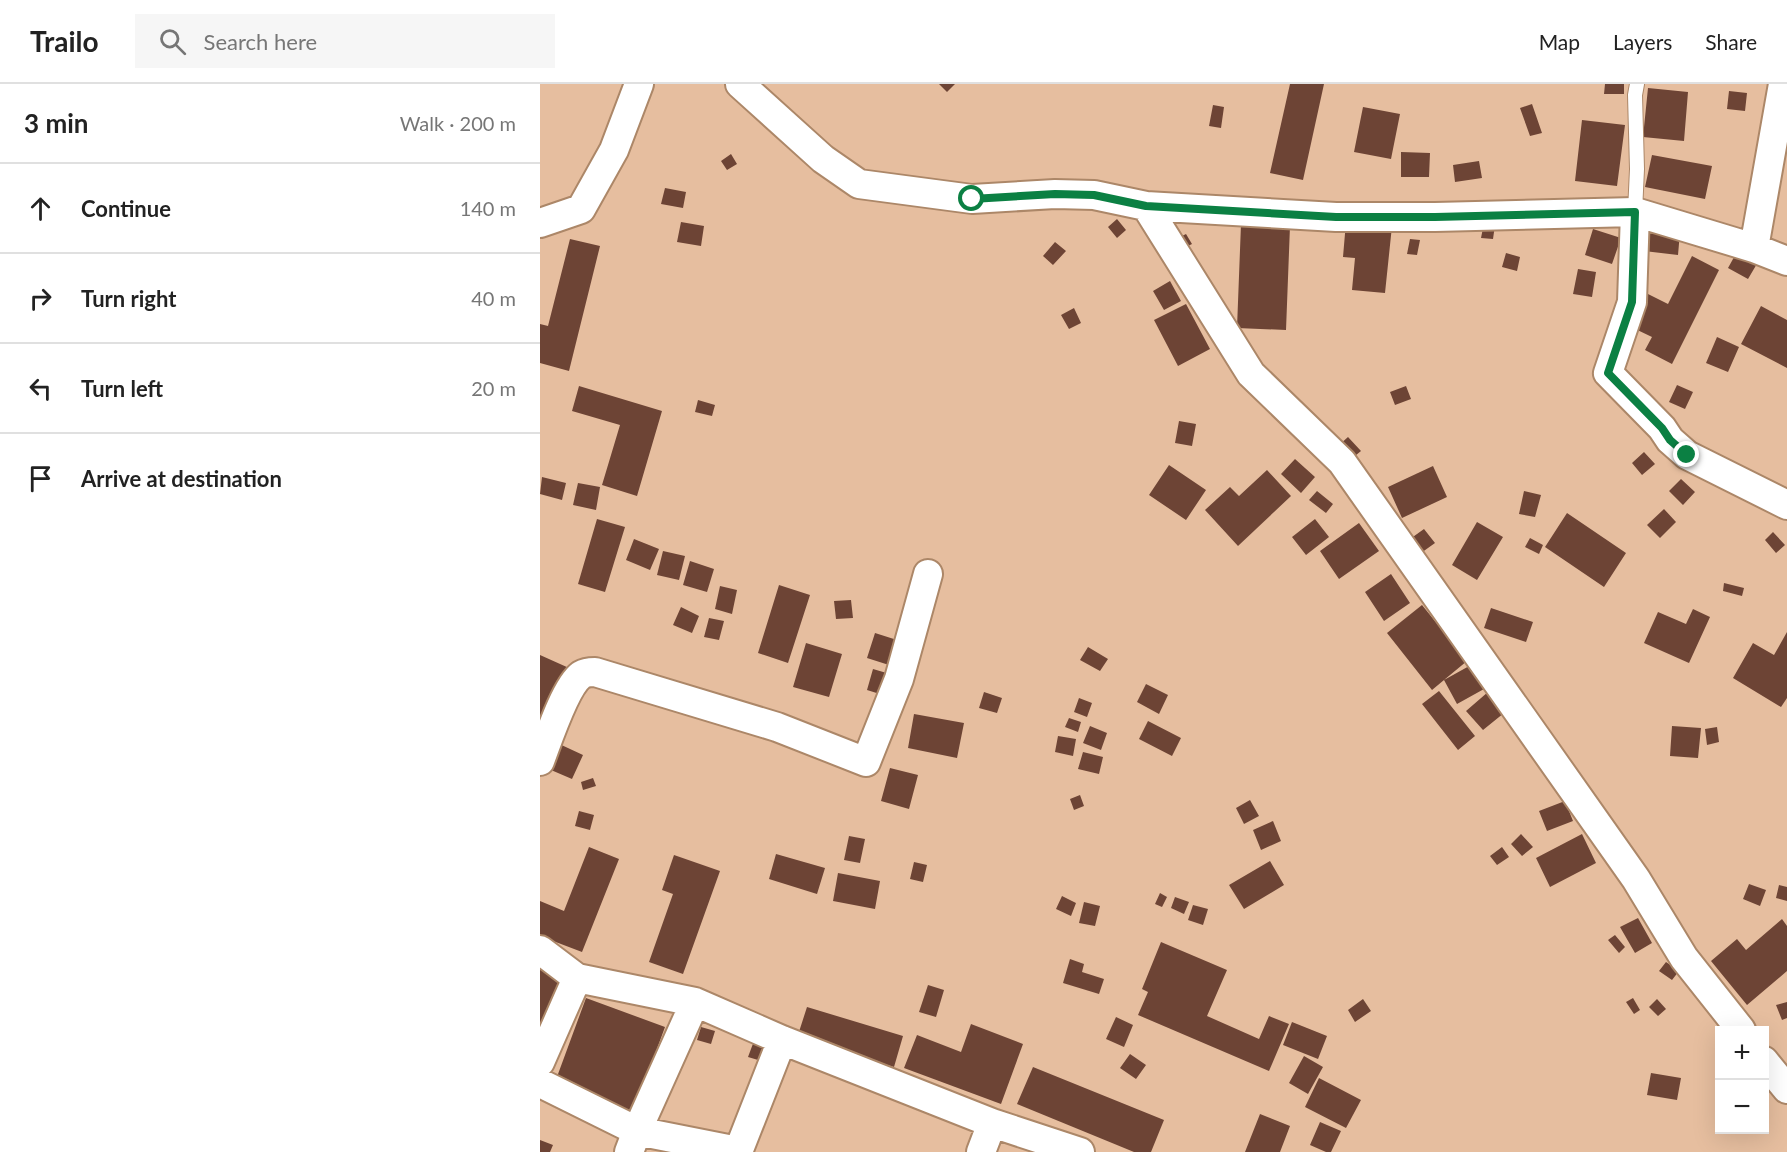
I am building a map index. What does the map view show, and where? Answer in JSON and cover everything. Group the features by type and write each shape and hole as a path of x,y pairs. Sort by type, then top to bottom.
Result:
{"street":[{"path":"540,223 581,209 614,150 639,84"},
{"path":"740,84 823,159 859,184 972,199 1055,194 1094,195 1146,206 1336,217 1635,212 1754,248 1787,261"},
{"path":"1754,248 1783,84"},
{"path":"1146,206 1251,374 1342,462 1636,879 1684,958 1738,1026"},
{"path":"1635,212 1632,302 1608,373 1662,428 1670,440 1687,455 1787,505"},
{"path":"540,761 569,689 579,676 587,672 595,672 777,727 866,762 899,680 928,574"},
{"path":"540,950 577,978 695,1002 782,1040 992,1123 1080,1152"},
{"path":"540,1062 577,978"},
{"path":"633,1142 695,1002"},
{"path":"540,1083 633,1142 738,1151 782,1040"},
{"path":"1769,1067 1787,1089"},
{"path":"981,1152 992,1123"}],"lane":[{"path":"1635,212 1637,169 1635,94 1637,84"}],"building":[{"path":"939,84 955,84 947,92"},
{"path":"1290,84 1324,84 1303,180 1270,173"},
{"path":"1605,84 1624,84 1624,94 1604,94"},
{"path":"1648,88 1688,92 1684,141 1643,137"},
{"path":"1729,91 1747,93 1745,111 1727,109"},
{"path":"1532,104 1542,133 1530,136 1520,108"},
{"path":"1213,105 1224,107 1221,128 1209,126"},
{"path":"1363,107 1400,114 1391,159 1354,152"},
{"path":"1582,120 1625,125 1617,186 1575,181"},
{"path":"1401,152 1430,153 1429,177 1401,177"},
{"path":"731,154 737,164 727,170 721,161"},
{"path":"1652,155 1712,166 1705,199 1645,187"},
{"path":"1479,161 1482,178 1455,182 1453,165"},
{"path":"665,188 686,192 683,208 661,204"},
{"path":"1117,219 1126,230 1117,238 1108,227"},
{"path":"681,222 704,226 701,246 677,242"},
{"path":"1346,222 1392,226 1385,293 1352,290 1355,258 1343,257"},
{"path":"1484,223 1495,225 1493,239 1481,238"},
{"path":"1241,224 1290,226 1286,330 1237,328"},
{"path":"1593,229 1621,238 1612,264 1585,255"},
{"path":"1646,229 1680,232 1678,255 1644,251"},
{"path":"1186,234 1192,244 1184,248 1178,238"},
{"path":"570,239 600,246 569,371 540,363 540,324 548,326"},
{"path":"1410,239 1420,240 1417,255 1407,254"},
{"path":"1055,242 1066,251 1053,265 1043,256"},
{"path":"1738,250 1758,262 1748,279 1728,268"},
{"path":"1506,253 1520,257 1517,271 1502,267"},
{"path":"1692,256 1719,270 1672,364 1645,350 1652,337 1629,326 1646,293 1668,304"},
{"path":"1578,269 1596,272 1592,297 1573,294"},
{"path":"1170,281 1181,301 1164,310 1153,291"},
{"path":"1186,304 1210,349 1178,366 1154,320"},
{"path":"1761,306 1787,320 1787,368 1741,344"},
{"path":"1074,308 1081,323 1069,329 1061,315"},
{"path":"1717,337 1739,347 1728,372 1706,363"},
{"path":"1677,385 1693,392 1685,409 1669,402"},
{"path":"579,386 662,411 637,496 602,485 620,425 572,411"},
{"path":"1406,386 1411,399 1395,405 1390,392"},
{"path":"698,400 715,405 712,416 695,412"},
{"path":"1179,421 1196,424 1192,446 1175,443"},
{"path":"1348,437 1361,451 1350,460 1338,446"},
{"path":"1644,452 1655,464 1642,475 1632,463"},
{"path":"1295,459 1315,477 1301,493 1281,474"},
{"path":"1169,465 1206,490 1186,520 1149,495"},
{"path":"1433,466 1447,497 1402,518 1388,487"},
{"path":"1267,470 1291,496 1238,546 1205,510 1230,487 1239,496"},
{"path":"542,477 566,483 562,500 540,494"},
{"path":"1681,479 1695,492 1683,505 1669,491"},
{"path":"578,483 600,487 596,510 573,505"},
{"path":"1317,491 1333,504 1326,513 1309,500"},
{"path":"1524,491 1541,495 1535,517 1519,514"},
{"path":"1664,509 1676,522 1660,538 1647,525"},
{"path":"1567,513 1626,553 1604,587 1545,547"},
{"path":"597,519 625,527 605,592 578,584"},
{"path":"1315,519 1329,537 1306,555 1292,537"},
{"path":"1477,522 1503,537 1477,580 1452,565"},
{"path":"1359,523 1379,551 1339,579 1320,551"},
{"path":"1424,529 1435,543 1421,553 1410,539"},
{"path":"1773,532 1785,545 1776,553 1765,540"},
{"path":"1530,538 1543,545 1539,554 1525,547"},
{"path":"634,539 659,549 650,570 626,560"},
{"path":"663,551 685,556 679,580 657,575"},
{"path":"690,561 714,569 707,592 683,585"},
{"path":"1391,574 1410,603 1384,621 1365,592"},
{"path":"1724,583 1744,588 1742,596 1723,591"},
{"path":"779,585 810,595 788,663 758,653"},
{"path":"720,586 737,590 732,614 715,609"},
{"path":"851,600 853,618 836,619 834,601"},
{"path":"1422,605 1467,661 1432,690 1387,633"},
{"path":"681,607 699,616 692,633 673,625"},
{"path":"1491,608 1533,622 1526,642 1484,628"},
{"path":"1693,609 1710,617 1689,663 1644,643 1658,612 1686,624"},
{"path":"709,618 724,621 719,640 704,637"},
{"path":"1787,632 1787,698 1781,707 1733,678 1753,643 1774,655"},
{"path":"875,633 897,640 889,665 867,658"},
{"path":"806,643 842,654 829,697 793,687"},
{"path":"1088,647 1108,659 1100,671 1080,660"},
{"path":"540,655 569,668 540,738"},
{"path":"1471,665 1484,689 1457,704 1444,680"},
{"path":"873,669 890,674 883,695 867,690"},
{"path":"1146,684 1168,695 1159,714 1137,702"},
{"path":"1439,691 1475,736 1458,750 1422,704"},
{"path":"984,692 1002,698 997,713 979,708"},
{"path":"1488,692 1504,713 1483,730 1466,711"},
{"path":"1079,698 1092,703 1087,717 1074,712"},
{"path":"914,714 964,723 957,758 908,748"},
{"path":"1069,718 1081,722 1078,732 1065,727"},
{"path":"1148,721 1181,738 1172,756 1139,739"},
{"path":"1090,726 1107,733 1101,750 1083,743"},
{"path":"1672,726 1701,728 1698,758 1670,756"},
{"path":"1717,727 1719,742 1707,745 1705,729"},
{"path":"1058,736 1076,739 1073,756 1055,752"},
{"path":"555,742 583,755 572,779 544,767"},
{"path":"1083,752 1103,757 1099,774 1078,769"},
{"path":"890,768 918,775 909,809 881,801"},
{"path":"593,778 596,786 583,790 581,782"},
{"path":"1080,795 1084,806 1074,810 1070,799"},
{"path":"1250,800 1259,816 1244,824 1236,808"},
{"path":"1565,801 1573,821 1547,831 1539,811"},
{"path":"579,811 594,815 590,830 575,826"},
{"path":"1273,821 1281,841 1261,850 1253,830"},
{"path":"1521,834 1533,847 1522,856 1511,844"},
{"path":"1582,834 1596,863 1550,887 1536,858"},
{"path":"849,836 865,839 860,863 844,860"},
{"path":"589,847 619,859 582,952 540,936 540,901 564,911"},
{"path":"1502,847 1509,857 1497,865 1490,856"},
{"path":"776,854 825,868 817,894 769,879"},
{"path":"674,855 720,871 683,974 649,962 673,894 662,890"},
{"path":"1270,861 1284,885 1244,909 1229,885"},
{"path":"914,862 927,865 923,882 910,879"},
{"path":"838,873 880,881 875,909 833,901"},
{"path":"1749,884 1766,890 1760,906 1743,899"},
{"path":"1779,885 1787,887 1787,901 1776,898"},
{"path":"1160,893 1167,897 1162,907 1155,904"},
{"path":"1062,896 1076,903 1071,916 1056,909"},
{"path":"1175,897 1189,902 1184,914 1171,908"},
{"path":"1084,902 1100,906 1095,926 1079,923"},
{"path":"1193,905 1208,909 1203,925 1188,920"},
{"path":"1638,918 1652,943 1635,953 1620,927"},
{"path":"1782,919 1787,926 1787,971 1747,1005 1711,961 1737,939 1746,950"},
{"path":"1615,935 1625,947 1619,953 1608,940"},
{"path":"1161,942 1227,970 1207,1016 1259,1039 1269,1016 1289,1024 1269,1071 1138,1015 1148,992 1142,989"},
{"path":"1070,959 1084,964 1082,972 1104,979 1099,994 1063,983"},
{"path":"1666,962 1679,971 1672,980 1659,971"},
{"path":"540,969 563,978 540,1038"},
{"path":"928,985 944,990 936,1017 919,1012"},
{"path":"586,998 665,1027 633,1114 554,1085"},
{"path":"1633,998 1640,1010 1634,1014 1626,1002"},
{"path":"1363,999 1371,1011 1355,1022 1348,1010"},
{"path":"1657,999 1666,1009 1658,1016 1649,1007"},
{"path":"1787,1002 1787,1018 1782,1020 1776,1005"},
{"path":"807,1007 903,1036 894,1067 797,1038"},
{"path":"1116,1017 1133,1025 1124,1047 1106,1039"},
{"path":"1292,1022 1327,1036 1318,1059 1283,1045"},
{"path":"971,1024 1023,1044 1001,1104 904,1068 917,1035 961,1052"},
{"path":"701,1027 715,1031 711,1044 697,1040"},
{"path":"754,1041 771,1047 765,1062 748,1057"},
{"path":"1130,1054 1146,1065 1136,1079 1120,1068"},
{"path":"1304,1056 1323,1067 1308,1094 1289,1083"},
{"path":"1033,1067 1164,1120 1151,1152 1134,1152 1017,1104"},
{"path":"1651,1073 1681,1078 1677,1100 1647,1095"},
{"path":"1319,1078 1361,1100 1346,1128 1305,1107"},
{"path":"1260,1114 1290,1126 1280,1152 1245,1152"},
{"path":"1320,1122 1341,1131 1331,1152 1310,1145"},
{"path":"540,1140 553,1145 550,1152 540,1152"}],"route":[{"path":"972,199 1055,194 1094,195 1146,206 1336,217 1635,212 1632,302 1608,373 1662,428 1670,440 1687,455"}]}
